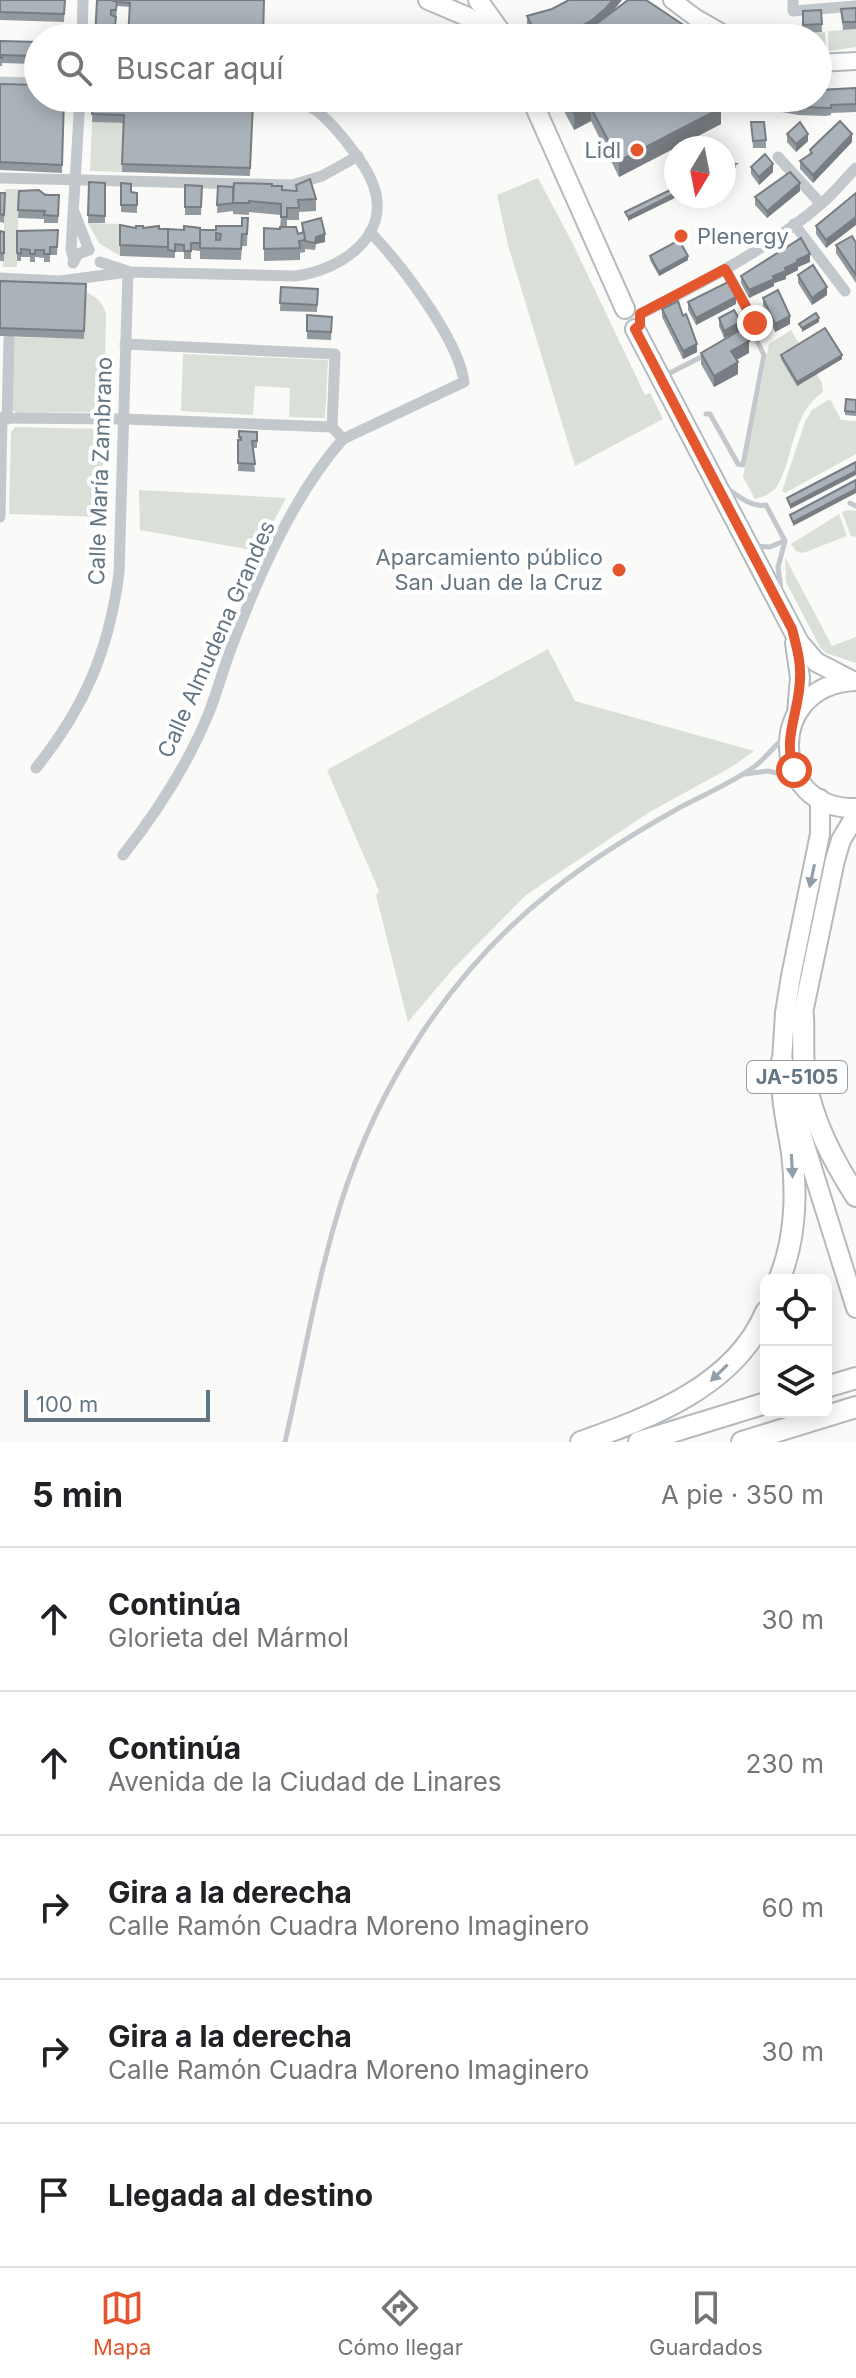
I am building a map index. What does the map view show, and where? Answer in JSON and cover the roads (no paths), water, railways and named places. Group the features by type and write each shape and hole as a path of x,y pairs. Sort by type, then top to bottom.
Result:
{"highway":[{"path":"803,1016 805,1077 813,1106 825,1144 856,1196"},
{"path":"781,1274 794,1225 792,1157 781,1082 782,1061"},
{"path":"581,1442 674,1403 713,1380 760,1325"},
{"path":"639,1442 760,1405"},
{"path":"742,1442 856,1407"}],"main road":[{"path":"428,0 468,17 476,24"},
{"path":"478,0 494,24"},
{"path":"538,112 661,378 790,624 816,662 855,681"},
{"path":"790,624 800,678 797,713 789,735 791,763 801,782 820,799 840,807 856,808"},
{"path":"797,713 816,692 834,684 855,681"},
{"name":"JA-5105","path":"820,799 820,834 791,976 782,1061 792,1104 856,1308"},
{"name":"JA-5105","path":"804,1138 796,1073 796,1042 835,860 841,840 856,815"}],"street":[{"path":"82,24 83,0"},
{"path":"672,0 706,24"},
{"path":"793,5 856,6"},
{"path":"832,62 856,61"},
{"path":"0,82 24,83"},
{"path":"79,112 71,249 76,273 89,276"},
{"path":"0,278 60,281 128,272 285,276 306,275 340,263 361,246 370,232 376,214 376,193 358,156 319,112"},
{"path":"0,178 292,185 322,176 358,156"},
{"path":"778,157 821,204"},
{"path":"633,317 725,269 794,224 821,204 856,168"},
{"path":"75,213 89,250"},
{"path":"794,224 845,291"},
{"name":"Calle Almudena Grandes","path":"123,855 156,811 192,748 210,710 252,594 309,482 343,439 464,382 463,370 440,326 393,256 370,232"},
{"path":"52,279 73,263 79,252 89,250 100,262 128,272"},
{"path":"89,276 100,262"},
{"path":"725,269 755,323"},
{"name":"Calle María Zambrano","path":"36,768 87,692 111,623 119,573 128,272"},
{"path":"110,275 126,300"},
{"path":"0,517 9,339"},
{"path":"125,344 335,354 332,427 343,439"},
{"path":"3,418 332,427"}],"lane":[{"path":"706,414 710,414 738,464 743,465 764,355 751,332 731,341"},
{"path":"661,378 706,354"},
{"path":"714,480 751,503 762,507 766,505 785,541 777,575 790,624"},
{"path":"750,544 759,548 785,541"},
{"path":"285,1442 345,1190 388,1090 435,1014 464,975 554,889 638,832 753,768 789,735"},
{"path":"740,775 776,771 801,782"}],"place":[{"name":"Lidl","path":"637,150"},
{"name":"Plenergy","path":"681,236"},
{"name":"Aparcamiento público San Juan de la Cruz","path":"619,570"}]}
